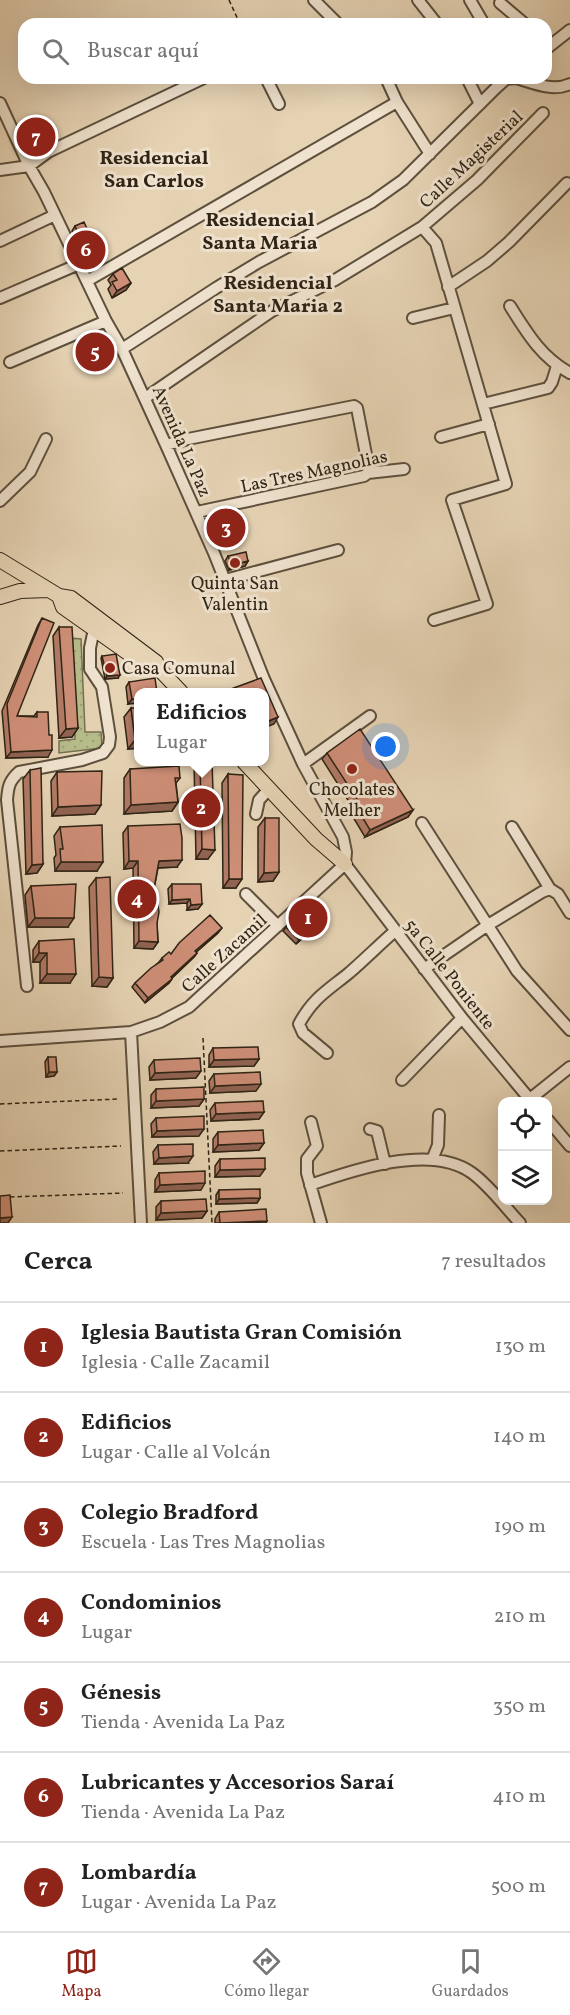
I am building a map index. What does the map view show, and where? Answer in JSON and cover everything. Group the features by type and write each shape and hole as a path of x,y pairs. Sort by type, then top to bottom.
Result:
{"main road":[{"path":"0,562 54,593 70,598 156,662 176,688"},
{"path":"0,597 20,591 54,593"},
{"path":"54,593 63,607 150,668 160,670"},
{"path":"248,766 316,839 345,864"}],"street":[{"path":"314,0 332,18"},
{"path":"418,0 432,18"},
{"path":"470,0 480,18"},
{"path":"500,3 518,18"},
{"path":"552,42 570,30"},
{"path":"0,170 29,166 48,152 191,84"},
{"path":"269,84 279,104"},
{"path":"389,84 429,154"},
{"path":"470,84 480,104"},
{"path":"122,349 259,262 372,201 403,180 501,84"},
{"path":"538,84 567,86"},
{"path":"87,281 398,102"},
{"name":"Avenida La Paz","path":"0,103 145,398 225,580 268,688"},
{"name":"Calle Magisterial","path":"145,398 272,311 335,280 422,227 477,180 543,113"},
{"path":"448,287 487,261 509,242 567,183"},
{"path":"0,241 55,215"},
{"path":"422,227 436,243 506,484 452,500 487,604 434,620"},
{"path":"0,298 79,264"},
{"path":"510,306 532,342 557,366 570,373"},
{"path":"413,318 454,308"},
{"path":"10,362 106,321"},
{"path":"483,404 548,388 557,366"},
{"path":"166,445 354,406 357,408 368,473"},
{"path":"441,437 489,424"},
{"path":"0,501 30,472 46,439"},
{"name":"Las Tres Magnolias","path":"196,512 364,476 368,473 404,469"},
{"path":"225,580 338,550"},
{"path":"27,986 7,800 8,786 11,779 19,772 82,760 103,753 109,745 110,736 102,687 90,669 90,648 94,629"},
{"name":"Avenida La Paz","path":"269,690 303,764 343,837 346,852 345,864"},
{"path":"303,764 370,716"},
{"path":"256,814 259,800 269,789"},
{"path":"422,823 517,971 570,1030"},
{"path":"512,827 550,889 558,894 570,913"},
{"name":"Calle Zacamil","path":"0,1041 131,1032 160,1022 189,1007 345,864"},
{"name":"5a Calle Poniente","path":"345,864 462,1018 528,1097"},
{"path":"424,969 488,925 550,889"},
{"path":"246,894 278,926"},
{"path":"327,1053 303,1033 299,1024 304,1014 317,998 349,973 394,931"},
{"path":"402,1080 462,1018"},
{"path":"131,1032 141,1223"},
{"path":"535,1097 570,1067"},
{"path":"432,1160 438,1145 439,1115"},
{"path":"311,1122 316,1146 307,1159 307,1173 321,1223"},
{"path":"552,1125 570,1146"},
{"path":"370,1129 377,1131 385,1164"},
{"path":"310,1185 385,1164 417,1159 446,1161 471,1172 520,1223"}],"path":[{"path":"229,0 237,18"},
{"path":"203,1038 212,1223"},
{"path":"0,1104 119,1099"},
{"path":"0,1151 121,1146"},
{"path":"11,1197 123,1193"}],"green space":[{"path":"71,638 81,639 85,732 101,732 102,748 59,753 59,741 75,739"}],"building":[{"path":"40,124 47,137 37,137 31,129"},
{"path":"84,222 94,244 85,248 75,226"},
{"path":"122,268 131,283 117,291 112,282 117,280 113,274"},
{"path":"100,333 110,354 96,361 86,340"},
{"path":"238,509 242,525 224,529 221,517 227,515 226,512"},
{"path":"246,552 248,561 232,565 228,556"},
{"path":"42,618 54,623 17,716 37,717 37,712 48,712 52,750 11,752 7,704"},
{"path":"59,627 72,627 78,728 66,729"},
{"name":"Casa Comunal","path":"116,654 120,675 107,676 102,656"},
{"path":"155,678 156,688 134,688 134,699 132,699 129,682"},
{"path":"261,678 265,688 234,688"},
{"path":"269,696 278,717 269,721"},
{"path":"131,708 134,708 134,732"},
{"path":"360,729 413,810 370,830 355,805 359,802 327,753"},
{"path":"179,766 180,778 175,778 178,802 131,805 130,769"},
{"path":"200,766 212,766 215,850 202,849"},
{"path":"41,768 43,864 32,865 30,770"},
{"path":"102,771 101,805 58,807 57,772"},
{"path":"228,774 243,775 242,879 229,879"},
{"path":"265,818 279,818 279,872 264,873"},
{"path":"180,824 182,860 159,861 153,894 156,894 159,912 158,942 139,941 138,861 129,861 128,826"},
{"path":"102,825 103,862 61,862 60,849 63,849 60,827"},
{"path":"110,877 113,978 99,977 96,878"},
{"path":"76,884 74,918 35,918 31,886"},
{"path":"172,884 201,884 202,904 191,905 190,899 172,900"},
{"path":"309,906 322,919 299,940 286,927"},
{"path":"210,915 222,928 195,951 197,953 171,977 172,979 148,998 135,983 163,960 162,958 169,952 171,954 179,943"},
{"path":"74,939 76,974 47,974 47,953 39,953 39,941"},
{"path":"258,1047 259,1059 214,1060 213,1048"},
{"path":"48,1057 56,1057 57,1072 49,1072"},
{"path":"200,1058 201,1071 155,1073 154,1060"},
{"path":"260,1072 261,1084 215,1086 214,1074"},
{"path":"204,1087 204,1099 156,1101 156,1089"},
{"path":"263,1101 264,1112 216,1114 215,1103"},
{"path":"204,1116 204,1129 157,1131 156,1118"},
{"path":"263,1130 264,1143 218,1145 218,1132"},
{"path":"193,1144 193,1156 159,1158 158,1145"},
{"path":"265,1158 265,1169 220,1170 220,1159"},
{"path":"205,1171 205,1183 160,1185 159,1173"},
{"path":"260,1189 260,1198 219,1199 219,1190"},
{"path":"10,1195 12,1217 0,1218 0,1196"},
{"path":"206,1199 207,1211 161,1213 161,1201"},
{"path":"266,1209 267,1221 220,1223 219,1212"}],"place":[{"name":"Lombardía","path":"36,137"},
{"name":"Lubricantes y Accesorios Saraí","path":"86,250"},
{"name":"Génesis","path":"95,352"},
{"name":"Colegio Bradford","path":"226,528"},
{"name":"Quinta San Valentin","path":"235,563"},
{"name":"Casa Comunal","path":"110,668"},
{"name":"Chocolates Melher","path":"352,769"},
{"name":"Edificios","path":"201,808"},
{"name":"Condominios","path":"137,899"},
{"name":"Iglesia Bautista Gran Comisión","path":"308,918"}],"district":[{"name":"Residencial San Carlos","path":"154,168"},
{"name":"Residencial Santa Maria","path":"260,230"},
{"name":"Residencial Santa Maria 2","path":"278,294"}]}
